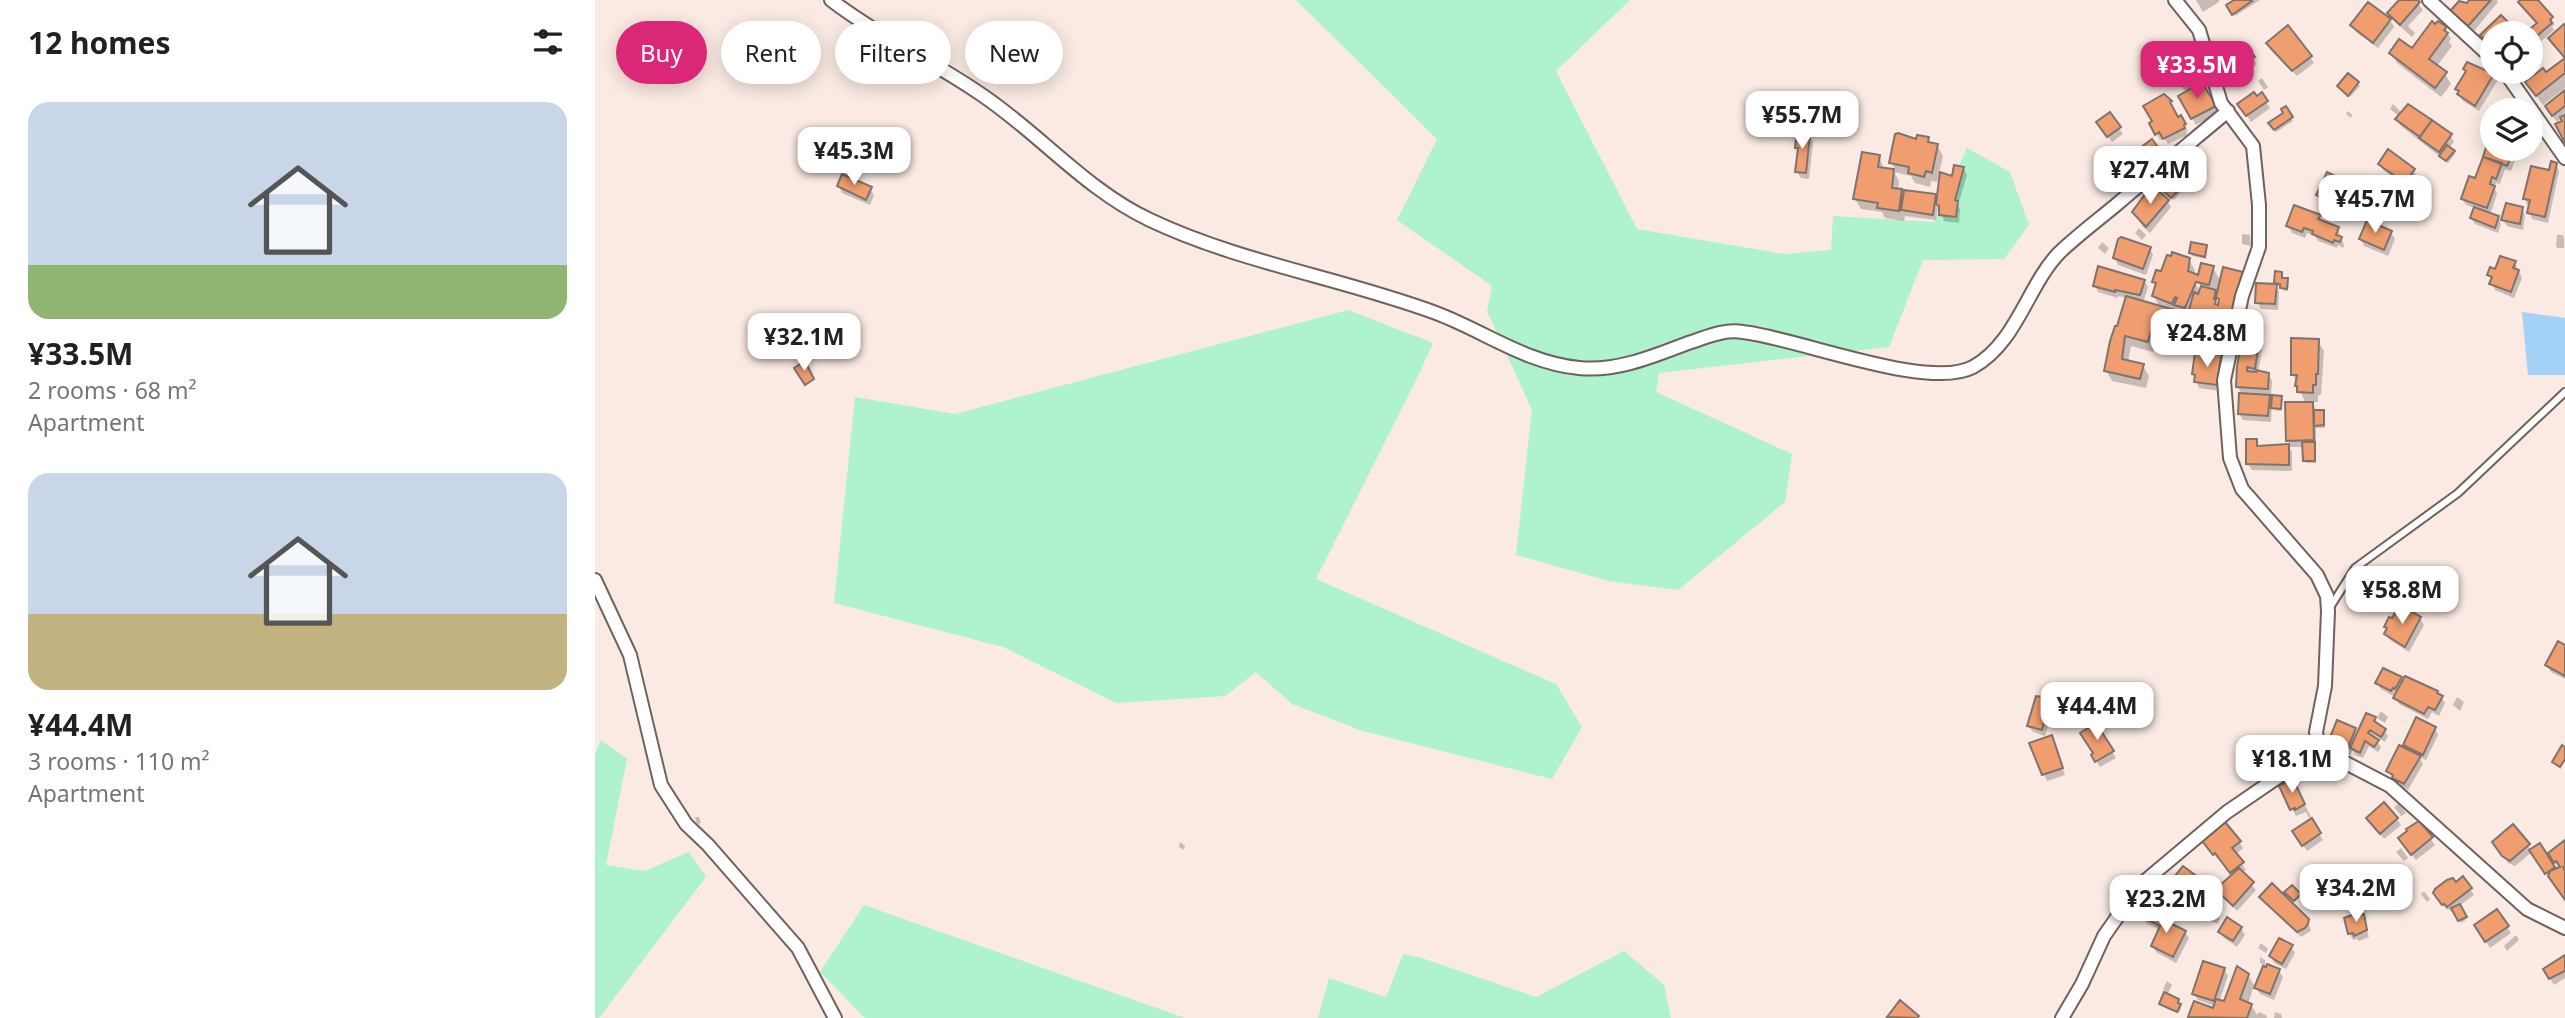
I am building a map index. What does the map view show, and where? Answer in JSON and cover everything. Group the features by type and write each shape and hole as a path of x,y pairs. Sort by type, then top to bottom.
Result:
{"street":[{"path":"831,0 853,18 986,97 1109,197 1148,219 1264,262 1431,311 1525,355 1546,363 1575,368 1593,369 1628,363 1730,331 1765,335 1879,364 1929,373 1945,374 1971,368 1992,352 2017,321 2060,252 2228,111"},
{"path":"2175,0 2199,30 2221,103 2253,146 2259,205 2259,247 2242,296 2224,380 2230,458 2238,482 2250,501 2316,575 2326,596 2328,611 2325,686 2316,732 2319,749"},
{"path":"2428,0 2480,47"},
{"path":"2513,84 2565,158"},
{"path":"595,580 630,655 661,785 686,824 798,948 835,1018"},
{"path":"2319,749 2390,786 2527,909 2565,928"},
{"path":"2062,1018 2083,984 2104,936 2139,886 2227,812 2319,749"}],"lane":[{"path":"2328,611 2355,568 2458,493 2565,392"}],"green space":[{"path":"1296,0 1630,0 1556,71 1637,229 1785,254 1831,250 1833,216 1934,222 1967,148 2010,172 2029,225 2004,259 1923,260 1889,347 1659,373 1656,392 1792,454 1785,502 1678,590 1609,581 1516,555 1532,410 1487,311 1492,286 1397,220 1437,139"},
{"path":"1348,310 1433,343 1316,579 1556,684 1582,727 1552,779 1363,731 1292,704 1256,672 1225,696 1116,703 1003,647 834,603 855,397 955,414"},
{"path":"601,740 627,759 606,865 644,871 689,852 706,877 599,1018 595,1018 595,754"},
{"path":"864,905 1185,1018 865,1018 820,972"},
{"path":"1624,951 1664,985 1671,1018 1318,1018 1329,978 1386,997 1403,954 1536,997"}],"water":[{"path":"2522,312 2565,318 2565,375 2528,375"}],"building":[{"path":"2234,0 2252,1 2232,15 2226,5"},
{"path":"2399,0 2420,2 2400,25 2387,13"},
{"path":"2469,0 2491,0 2468,26 2450,11 2459,1 2467,3"},
{"path":"2538,0 2553,17 2550,20 2552,23 2543,31 2543,21 2535,21 2518,2"},
{"path":"2368,2 2391,19 2373,43 2350,25"},
{"path":"2501,15 2507,21 2495,21"},
{"path":"2432,21 2435,24 2438,21 2447,27 2444,30 2448,33 2429,59 2447,72 2435,88 2389,53 2399,39 2412,48"},
{"path":"2564,24 2565,26 2565,58 2548,38"},
{"path":"2288,25 2312,56 2292,71 2266,43"},
{"path":"2245,43 2255,57 2244,64 2247,68 2237,75 2225,57"},
{"path":"2565,58 2565,73 2536,96 2527,84 2543,84 2543,68 2546,72"},
{"path":"2467,62 2480,68 2480,84 2488,84 2475,106 2457,94 2459,91 2455,89 2466,71 2463,69"},
{"path":"2348,73 2359,82 2348,96 2337,86"},
{"path":"2202,82 2216,106 2191,119 2178,96"},
{"path":"2565,90 2565,106 2552,116 2545,106"},
{"path":"2254,92 2257,96 2262,92 2268,101 2246,116 2237,104"},
{"path":"2164,94 2172,101 2170,102 2178,117 2181,115 2186,124 2185,128 2163,139 2159,132 2155,135 2149,123 2152,121 2143,106"},
{"path":"2408,104 2432,120 2420,137 2395,119"},
{"path":"2286,106 2293,117 2274,130 2268,123 2283,113 2281,109"},
{"path":"2110,112 2121,127 2107,137 2096,122"},
{"path":"2565,115 2565,143 2555,124 2562,121 2560,117"},
{"path":"2432,120 2452,134 2439,152 2419,138"},
{"path":"1797,129 1802,130 1801,133 1810,134 1806,173 1795,172"},
{"path":"1895,134 1916,139 1917,135 1929,137 1928,142 1938,144 1932,173 1926,171 1924,177 1908,173 1909,167 1889,163"},
{"path":"2152,139 2164,155 2140,173 2128,157"},
{"path":"2447,145 2455,151 2446,161 2439,156"},
{"path":"2388,149 2415,169 2405,183 2378,164"},
{"path":"1862,152 1880,155 1878,167 1894,169 1892,188 1902,189 1899,211 1877,208 1878,203 1853,199"},
{"path":"2481,161 2502,163 2496,179 2492,177 2490,184 2495,186 2487,208 2461,199 2469,176 2475,178"},
{"path":"2494,161 2509,161 2507,166"},
{"path":"2551,161 2557,163 2545,217 2527,213 2530,200 2523,199 2531,166 2549,170"},
{"path":"1954,165 1964,167 1955,200 1958,201 1956,217 1939,215 1939,206 1936,204 1940,172 1952,176"},
{"path":"2327,172 2361,189 2359,195 2371,201 2365,214 2352,208 2350,212 2345,209 2343,213 2332,208 2334,204 2316,195"},
{"path":"842,174 872,187 866,200 837,186"},
{"path":"2168,174 2182,187 2171,198 2158,186"},
{"path":"2152,185 2169,200 2146,227 2132,212"},
{"path":"1904,190 1936,194 1933,215 1901,210"},
{"path":"2393,196 2408,202 2404,213 2389,208"},
{"path":"2506,203 2523,207 2520,224 2501,220"},
{"path":"2294,205 2321,215 2318,219 2339,227 2336,235 2342,237 2340,242 2334,240 2333,243 2304,228 2302,232 2286,226"},
{"path":"2474,207 2499,216 2495,228 2470,218"},
{"path":"2367,220 2392,231 2384,250 2359,239"},
{"path":"2121,237 2151,247 2143,269 2113,258"},
{"path":"2191,242 2207,245 2205,257 2189,253"},
{"path":"2172,252 2190,258 2188,271 2198,275 2201,263 2214,266 2209,285 2196,282 2185,308 2174,305 2177,298 2175,297 2172,304 2152,296 2156,283 2152,282 2156,270 2161,271 2167,255 2171,256"},
{"path":"2500,256 2516,261 2513,268 2519,270 2511,292 2489,284 2492,277 2487,275 2490,267 2495,269"},
{"path":"2098,266 2145,280 2140,295 2093,286"},
{"path":"2223,267 2243,272 2232,318 2189,310 2194,292 2198,294 2201,286 2216,290 2214,299 2218,305 2219,299 2216,297"},
{"path":"2275,271 2282,272 2282,278 2288,278 2287,289 2274,283"},
{"path":"2256,283 2277,284 2275,304 2255,303"},
{"path":"2126,296 2178,311 2171,327 2160,324 2152,328 2148,342 2125,336 2122,359 2144,364 2140,379 2104,371 2110,341"},
{"path":"2184,314 2192,318 2194,314 2202,318 2203,316 2229,327 2217,352 2204,345 2202,348 2174,334"},
{"path":"2243,334 2260,336 2255,369 2247,367 2247,371 2269,373 2268,389 2236,387"},
{"path":"2291,338 2319,339 2318,374 2313,393 2297,392 2297,375 2291,375"},
{"path":"2195,353 2210,357 2210,353 2221,355 2217,385 2194,382 2195,375 2192,374"},
{"path":"805,361 814,379 805,385 794,368"},
{"path":"2239,393 2270,395 2268,416 2238,414"},
{"path":"2272,395 2282,396 2281,409 2271,408"},
{"path":"2285,402 2313,402 2314,440 2286,441"},
{"path":"2314,410 2324,410 2324,425 2314,426"},
{"path":"2246,439 2257,439 2257,446 2289,444 2289,465 2246,464"},
{"path":"2302,442 2315,442 2315,461 2303,461"},
{"path":"2400,605 2421,617 2405,647 2384,634 2389,617 2392,618"},
{"path":"2558,641 2565,645 2565,676 2545,665"},
{"path":"2383,668 2402,677 2391,691 2375,683"},
{"path":"2405,676 2443,696 2435,710 2428,707 2424,714 2393,698"},
{"path":"2036,696 2050,697 2050,700 2042,730 2027,726"},
{"path":"2366,713 2376,717 2374,721 2386,729 2381,737 2370,730 2368,733 2379,740 2374,747 2365,741 2360,753 2350,748"},
{"path":"2416,717 2436,727 2423,755 2403,745"},
{"path":"2337,720 2356,728 2347,750 2328,742"},
{"path":"2096,723 2114,751 2095,762 2091,755 2093,753 2080,733"},
{"path":"2052,735 2063,768 2042,775 2029,743"},
{"path":"2399,745 2421,756 2404,784 2392,778 2393,775 2386,771"},
{"path":"2562,745 2565,747 2565,759 2560,767 2552,762"},
{"path":"2293,779 2305,804 2290,810 2279,786"},
{"path":"2384,802 2398,818 2380,834 2366,818"},
{"path":"2312,818 2321,833 2302,846 2292,831"},
{"path":"2419,821 2433,837 2411,855 2398,838"},
{"path":"2225,822 2241,841 2232,848 2244,862 2230,873 2202,841"},
{"path":"2513,824 2530,844 2510,861 2502,856 2492,842"},
{"path":"2565,840 2565,900 2548,876 2550,871 2560,867 2548,853"},
{"path":"2540,843 2555,867 2545,874 2529,850"},
{"path":"2183,866 2199,878 2185,894 2170,882"},
{"path":"2239,868 2254,882 2233,906 2217,891"},
{"path":"2463,876 2472,888 2447,907 2442,905 2433,893 2435,889 2447,880 2453,878 2456,882"},
{"path":"2201,878 2216,889 2211,895 2218,900 2214,905 2208,899 2205,903 2190,892"},
{"path":"2272,883 2309,919 2305,928 2297,932 2259,897"},
{"path":"2334,883 2339,901 2326,905 2320,888"},
{"path":"2292,885 2301,894 2294,901 2284,892"},
{"path":"2460,904 2467,917 2458,921 2451,908"},
{"path":"2497,909 2509,926 2485,942 2474,925"},
{"path":"2145,910 2186,931 2173,957 2151,946 2160,926 2142,917"},
{"path":"2358,913 2364,914 2367,930 2354,936 2353,933 2348,934 2344,918"},
{"path":"2227,917 2242,927 2233,941 2218,932"},
{"path":"2279,938 2293,945 2282,964 2269,956"},
{"path":"2565,955 2565,971 2549,979 2543,969"},
{"path":"2203,961 2225,968 2214,1001 2192,994"},
{"path":"2267,964 2280,969 2270,994 2254,988 2263,966 2266,967"},
{"path":"2237,966 2249,974 2240,999 2252,1004 2247,1018 2188,1017 2194,1001 2213,1008 2216,999 2224,1001"},
{"path":"2164,992 2179,999 2178,1003 2181,1004 2177,1012 2159,1004"},
{"path":"1900,1000 1919,1016 1887,1017"}]}
